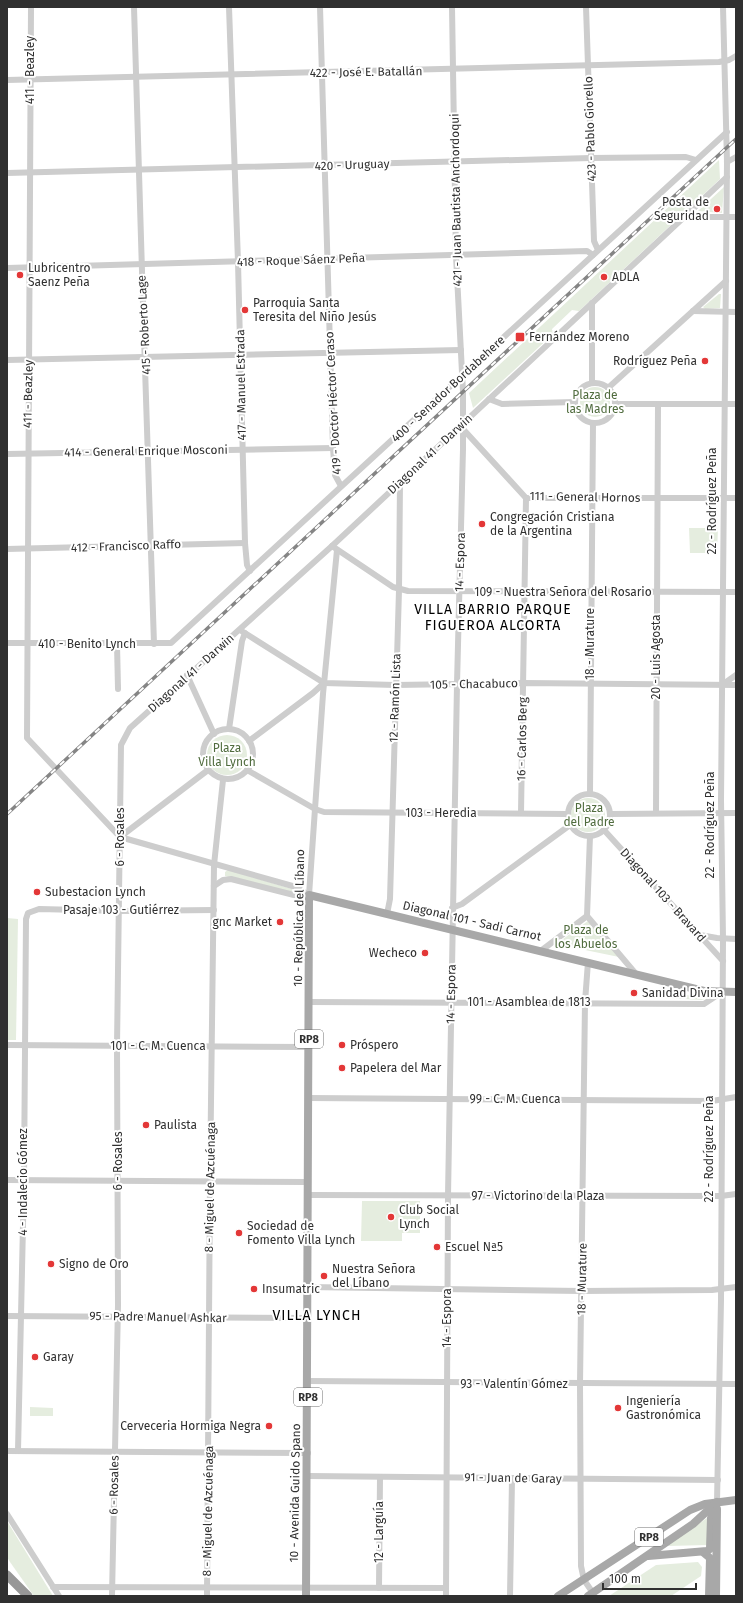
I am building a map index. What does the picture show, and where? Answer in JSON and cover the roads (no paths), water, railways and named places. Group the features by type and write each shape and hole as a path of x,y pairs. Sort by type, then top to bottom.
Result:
{"highway":[{"path":"7,1576 19,1596"},
{"path":"7,1576 28,1596"}],"main road":[{"name":"Diagonal 101 - Sadi Carnot","path":"309,895 542,950 704,991 736,992"},
{"name":"10 - República del Líbano","path":"308,1287 309,895"},
{"name":"RP8","path":"308,1287 308,1318"},
{"name":"10 - Avenida Guido Spano","path":"306,1592 308,1318"},
{"name":"RP8","path":"558,1596 690,1510 705,1504 736,1500"},
{"name":"RP8","path":"590,1594 698,1521 717,1502"},
{"name":"22 - Rodríguez Peña","path":"709,1596 708,1553 711,1518 717,1502"},
{"name":"22 - Rodríguez Peña","path":"716,1596 717,1502"},
{"path":"647,1556 708,1553"}],"street":[{"name":"411 - Beazley","path":"31,7 28,268 27,735 30,741 120,837"},
{"name":"415 - Roberto Lage","path":"134,7 154,644"},
{"name":"417 - Manuel Estrada","path":"229,7 238,262 245,543 247,565 250,571"},
{"name":"419 - Doctor Héctor Ceraso","path":"320,7 333,448 335,475 341,486"},
{"name":"421 - Juan Bautista Anchordoqui","path":"452,7 456,256 463,392"},
{"name":"423 - Pablo Giorello","path":"586,7 594,241 598,250"},
{"name":"22 - Rodríguez Peña","path":"717,1502 721,1290 723,961 722,685 727,217 727,132 723,7"},
{"path":"725,61 736,56"},
{"name":"422 - José E. Batallán","path":"7,80 452,70 725,61"},
{"name":"400 - Senador Bordabehere","path":"168,644 250,571 727,132"},
{"name":"420 - Uruguay","path":"7,173 591,158 686,157 696,160"},
{"path":"727,162 736,157"},
{"name":"Diagonal 41 - Darwin","path":"130,728 188,675 243,631 335,548 400,482 463,426 489,399 727,177"},
{"path":"685,217 736,217"},
{"name":"418 - Roque Sáenz Peña","path":"7,268 587,251 593,255"},
{"path":"608,388 726,281"},
{"path":"592,303 592,383"},
{"path":"693,311 736,312"},
{"path":"7,360 461,350"},
{"path":"592,383 608,388 614,397 611,415 606,420 593,423 582,419 578,414 575,402 579,391 583,387 592,383"},
{"name":"14 - Espora","path":"446,1596 448,1383 446,1290 452,908 463,392"},
{"path":"489,399 502,404 575,402"},
{"path":"614,404 736,404"},
{"name":"20 - Luis Agosta","path":"656,813 658,405"},
{"name":"18 - Murature","path":"590,793 593,423"},
{"name":"111 - General Hornos","path":"463,426 526,498 736,498"},
{"name":"414 - General Enrique Mosconi","path":"7,454 333,448"},
{"name":"12 - Ramón Lista","path":"386,914 390,899 395,685 399,590 400,482"},
{"name":"16 - Carlos Berg","path":"520,813 526,498"},
{"name":"412 - Francisco Raffo","path":"7,549 151,544 245,543"},
{"path":"335,548 399,590"},
{"name":"10 - República del Líbano","path":"309,895 335,548"},
{"name":"109 - Nuestra Señora del Rosario","path":"399,590 736,592"},
{"path":"229,729 243,631 324,683 249,741"},
{"name":"410 - Benito Lynch","path":"7,643 168,644"},
{"path":"117,644 118,689"},
{"path":"188,675 214,734"},
{"path":"722,685 736,675"},
{"name":"105 - Chacabuco","path":"324,683 395,685 523,683 736,685"},
{"name":"6 - Rosales","path":"112,1596 118,1317 117,1046 120,911 121,745 130,728"},
{"path":"229,729 238,731 249,741 253,753 252,761 247,770 238,778 224,780 218,778 208,770 204,762 203,750 207,740 214,734 229,729"},
{"path":"120,837 208,770"},
{"path":"247,770 315,809"},
{"name":"8 - Miguel de Azcuénaga","path":"207,1596 214,865 224,780"},
{"path":"590,793 602,797 606,802 610,814 609,822 604,830 590,836 578,834 570,825 568,814 572,802 583,794 590,793"},
{"name":"103 - Heredia","path":"315,809 324,812 568,814"},
{"path":"610,814 736,813"},
{"path":"452,908 462,904 570,825"},
{"name":"Diagonal 103 - Bravard","path":"604,830 723,961"},
{"path":"590,836 587,916 636,974"},
{"name":"Diagonal 101 - Sadi Carnot","path":"120,837 214,865 296,886 309,895"},
{"name":"Diagonal 101 - Sadi Carnot","path":"214,886 223,880 231,879 294,895 309,895"},
{"name":"Pasaje 103 - Gutiérrez","path":"28,913 39,909 120,911 214,910"},
{"name":"4 - Indalecio Gómez","path":"18,1451 24,1180 23,1045 25,926 28,913"},
{"path":"542,950 587,916"},
{"path":"699,935 723,939 736,939"},
{"name":"18 - Murature","path":"588,962 585,1002 581,1291 580,1566 590,1594"},
{"name":"101 - Asamblea de 1813","path":"309,1002 585,1002 704,1004 722,992"},
{"name":"101 - C. M. Cuenca","path":"7,1045 309,1047"},
{"name":"99 - C. M. Cuenca","path":"308,1098 721,1100 736,1097"},
{"path":"7,1180 308,1182"},
{"name":"97 - Victorino de la Plaza","path":"308,1195 721,1196 736,1194"},
{"path":"308,1287 581,1291 721,1290 736,1287"},
{"name":"95 - Padre Manuel Ashkar","path":"7,1316 308,1318"},
{"name":"93 - Valentín Gómez","path":"308,1382 736,1384"},
{"path":"7,1451 209,1451 308,1453"},
{"name":"91 - Juan de Garay","path":"308,1476 718,1480"},
{"name":"12 - Larguía","path":"379,1588 380,1477"},
{"path":"510,1596 512,1479"},
{"path":"7,1514 59,1596"},
{"path":"53,1587 207,1587 306,1592 379,1588 446,1588"}],"railway":[{"path":"7,814 736,139"}],"place":[{"name":"Posta de Seguridad","path":"717,209"},
{"name":"Lubricentro Saenz Peña","path":"20,275"},
{"name":"ADLA","path":"604,277"},
{"name":"Parroquia Santa Teresita del Niño Jesús","path":"245,310"},
{"name":"Fernández Moreno","path":"520,337"},
{"name":"Rodríguez Peña","path":"705,361"},
{"name":"Congregación Cristiana de la Argentina","path":"482,524"},
{"name":"Subestacion Lynch","path":"37,892"},
{"name":"gnc Market","path":"280,922"},
{"name":"Wecheco","path":"425,953"},
{"name":"Sanidad Divina","path":"634,993"},
{"name":"Próspero","path":"342,1045"},
{"name":"Papelera del Mar","path":"342,1068"},
{"name":"Paulista","path":"146,1125"},
{"name":"Club Social Lynch","path":"391,1217"},
{"name":"Sociedad de Fomento Villa Lynch","path":"239,1233"},
{"name":"Escuel Nª5","path":"437,1247"},
{"name":"Signo de Oro","path":"51,1264"},
{"name":"Nuestra Señora del Líbano","path":"324,1276"},
{"name":"Insumatric","path":"254,1289"},
{"name":"Garay","path":"35,1357"},
{"name":"Ingeniería Gastronómica","path":"618,1408"},
{"name":"Cerveceria Hormiga Negra","path":"269,1426"}],"district":[{"name":"VILLA BARRIO PARQUE FIGUEROA ALCORTA","path":"493,618"},
{"name":"VILLA LYNCH","path":"317,1315"}],"park label":[{"name":"Plaza de las Madres","path":"595,402"},
{"name":"Plaza Villa Lynch","path":"227,755"},
{"name":"Plaza del Padre","path":"589,815"},
{"name":"Plaza de los Abuelos","path":"586,937"}]}
